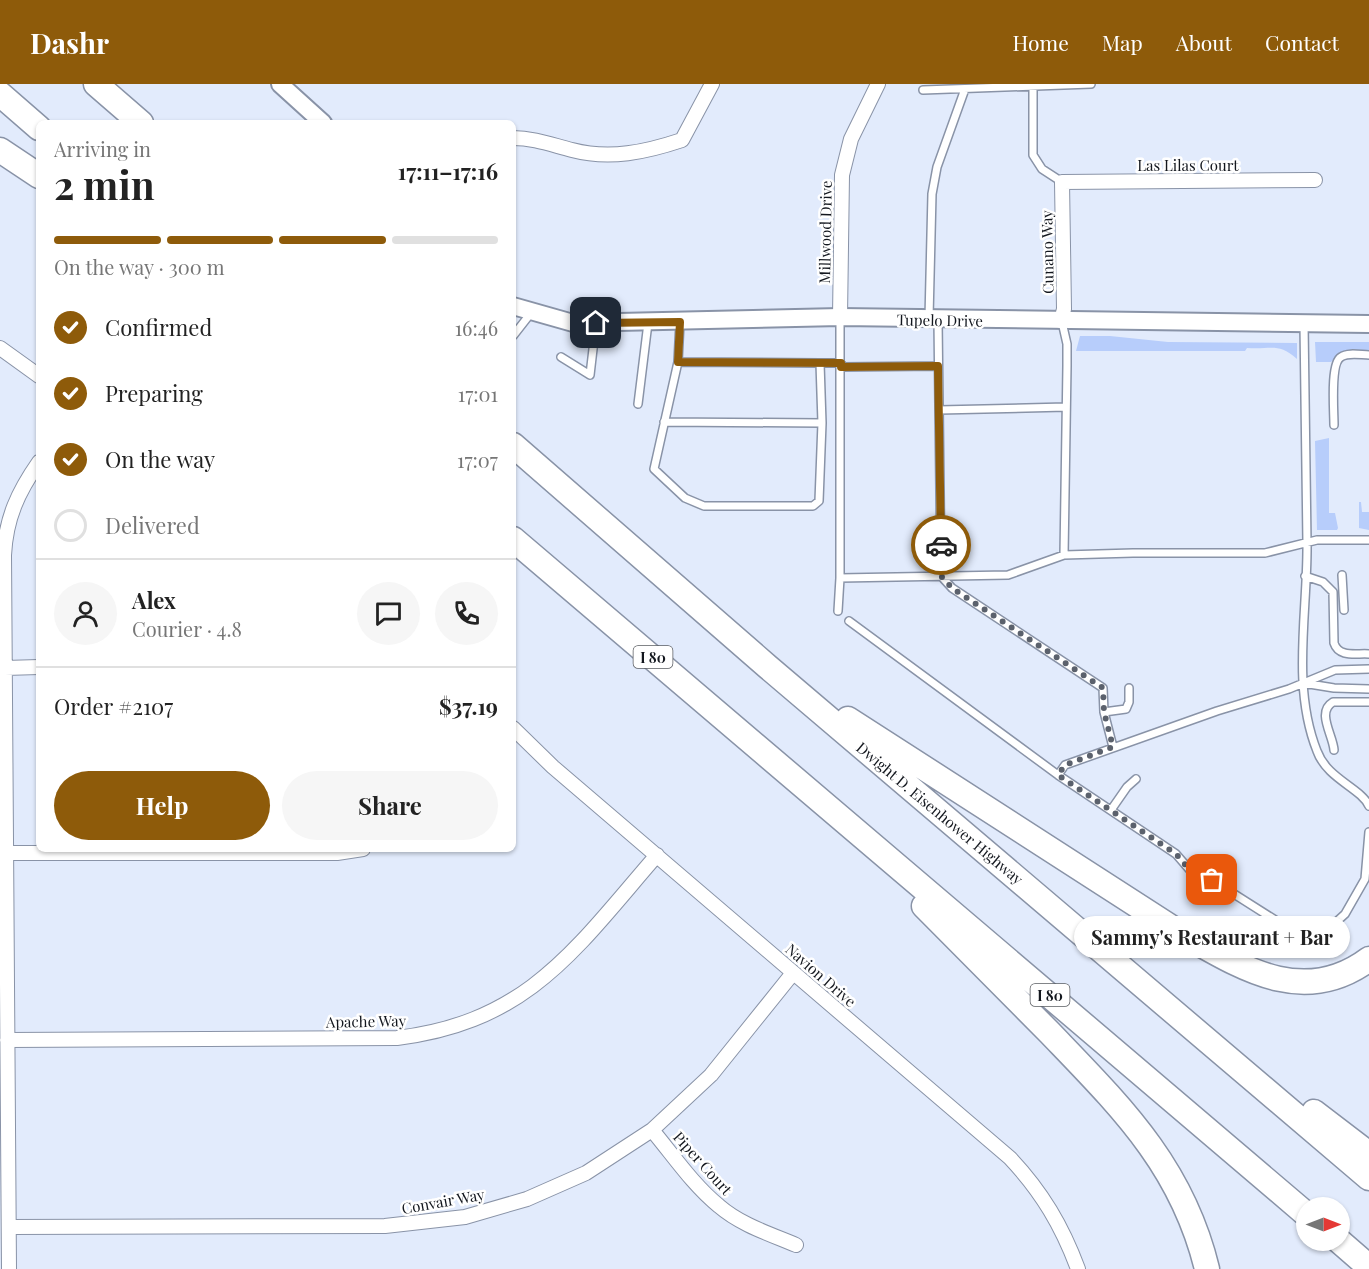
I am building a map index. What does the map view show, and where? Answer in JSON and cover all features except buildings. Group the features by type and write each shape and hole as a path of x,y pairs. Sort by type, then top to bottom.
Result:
{"highway":[{"path":"96,84 138,120"},
{"path":"0,94 36,125"},
{"path":"0,150 36,175"},
{"name":"Dwight D. Eisenhower Highway","path":"516,449 768,667 1369,1178"},
{"name":"I 80","path":"516,542 1296,1205"},
{"path":"768,667 1177,931 1222,956 1268,977 1299,983 1331,980 1369,958"},
{"path":"793,776 992,974 1140,1129 1175,1184 1201,1243 1207,1269"},
{"path":"1104,953 1369,1154"},
{"path":"1350,1250 1369,1267"}],"street":[{"path":"280,84 320,120"},
{"path":"516,138 538,140 592,154 620,154 656,149 682,140 712,84"},
{"name":"Millwood Drive","path":"840,317 842,175 851,139 878,84"},
{"name":"Las Lilas Court","path":"1062,182 1315,180"},
{"name":"Cunano Way","path":"1061,321 1064,309 1062,182"},
{"name":"Tupelo Drive","path":"516,307 573,323 840,317 1369,324"},
{"path":"0,348 36,374"},
{"path":"9,1269 6,853 3,758 5,536 15,500 36,467"},
{"path":"4,668 36,667"},
{"name":"Navion Drive","path":"516,736 1010,1158 1049,1204 1065,1233 1078,1269"},
{"path":"6,853 343,852"},
{"name":"Apache Way","path":"7,1040 398,1038 452,1029 502,1008 547,978 567,959 657,855"},
{"name":"Convair Way","path":"9,1227 417,1224 465,1216 527,1199 586,1173 652,1130 711,1075 793,972"},
{"name":"Piper Court","path":"652,1130 719,1207 755,1228 796,1245"}],"lane":[{"path":"923,90 1092,84"},
{"path":"1033,86 1033,155 1042,169 1062,182"},
{"path":"965,89 937,167 932,194 934,320 938,366 941,576 952,588 1103,688 1104,712 1113,747"},
{"path":"516,332 531,313"},
{"path":"838,611 840,317"},
{"path":"1061,321 1067,344 1064,555"},
{"path":"680,322 678,362 654,470 685,498 705,506 813,506 819,501 822,423 820,363"},
{"path":"561,357 590,375 596,323"},
{"path":"638,404 648,323"},
{"path":"1304,324 1307,543 1304,682 1309,728 1321,761 1369,806"},
{"path":"1334,424 1334,366 1339,358 1345,355 1369,355"},
{"path":"678,362 938,366"},
{"path":"939,410 1066,407"},
{"path":"664,422 822,423"},
{"path":"840,578 1008,575 1064,555 1265,553 1317,540 1369,540"},
{"path":"1342,575 1344,610"},
{"path":"1305,576 1331,587 1334,592 1336,650 1342,653 1369,654"},
{"path":"849,621 1058,775 1176,854 1195,876 1212,880 1283,925 1303,930 1335,924 1345,914 1365,879 1369,832"},
{"path":"1058,775 1065,765 1217,711 1250,703 1335,670 1369,669"},
{"path":"1304,682 1334,688 1369,689"},
{"path":"1104,712 1126,709 1130,688"},
{"path":"1334,750 1326,722 1325,712 1328,705 1333,702 1369,702"},
{"path":"1112,810 1127,787 1136,779"}],"shaded area":[{"path":"1080,336 1110,336 1168,342 1297,343 1297,359 1285,350 1274,348 1247,348 1245,351 1076,351"},
{"path":"1315,342 1369,342 1369,351 1341,353 1331,362 1316,362"},
{"path":"1329,438 1329,513 1335,513 1338,528 1337,530 1317,530 1315,441"},
{"path":"1359,502 1361,502 1362,512 1369,512 1369,530 1359,528"}],"way so far":[{"path":"941,545 941,576 952,588 1103,688 1104,712 1113,747 1065,765 1058,775 1176,854 1195,876 1212,880"}],"place":[{"name":"Sammy's Restaurant + Bar","path":"1212,880"}],"route":[{"path":"596,323 680,322 678,362 841,363 841,367 938,366 941,545"}]}
